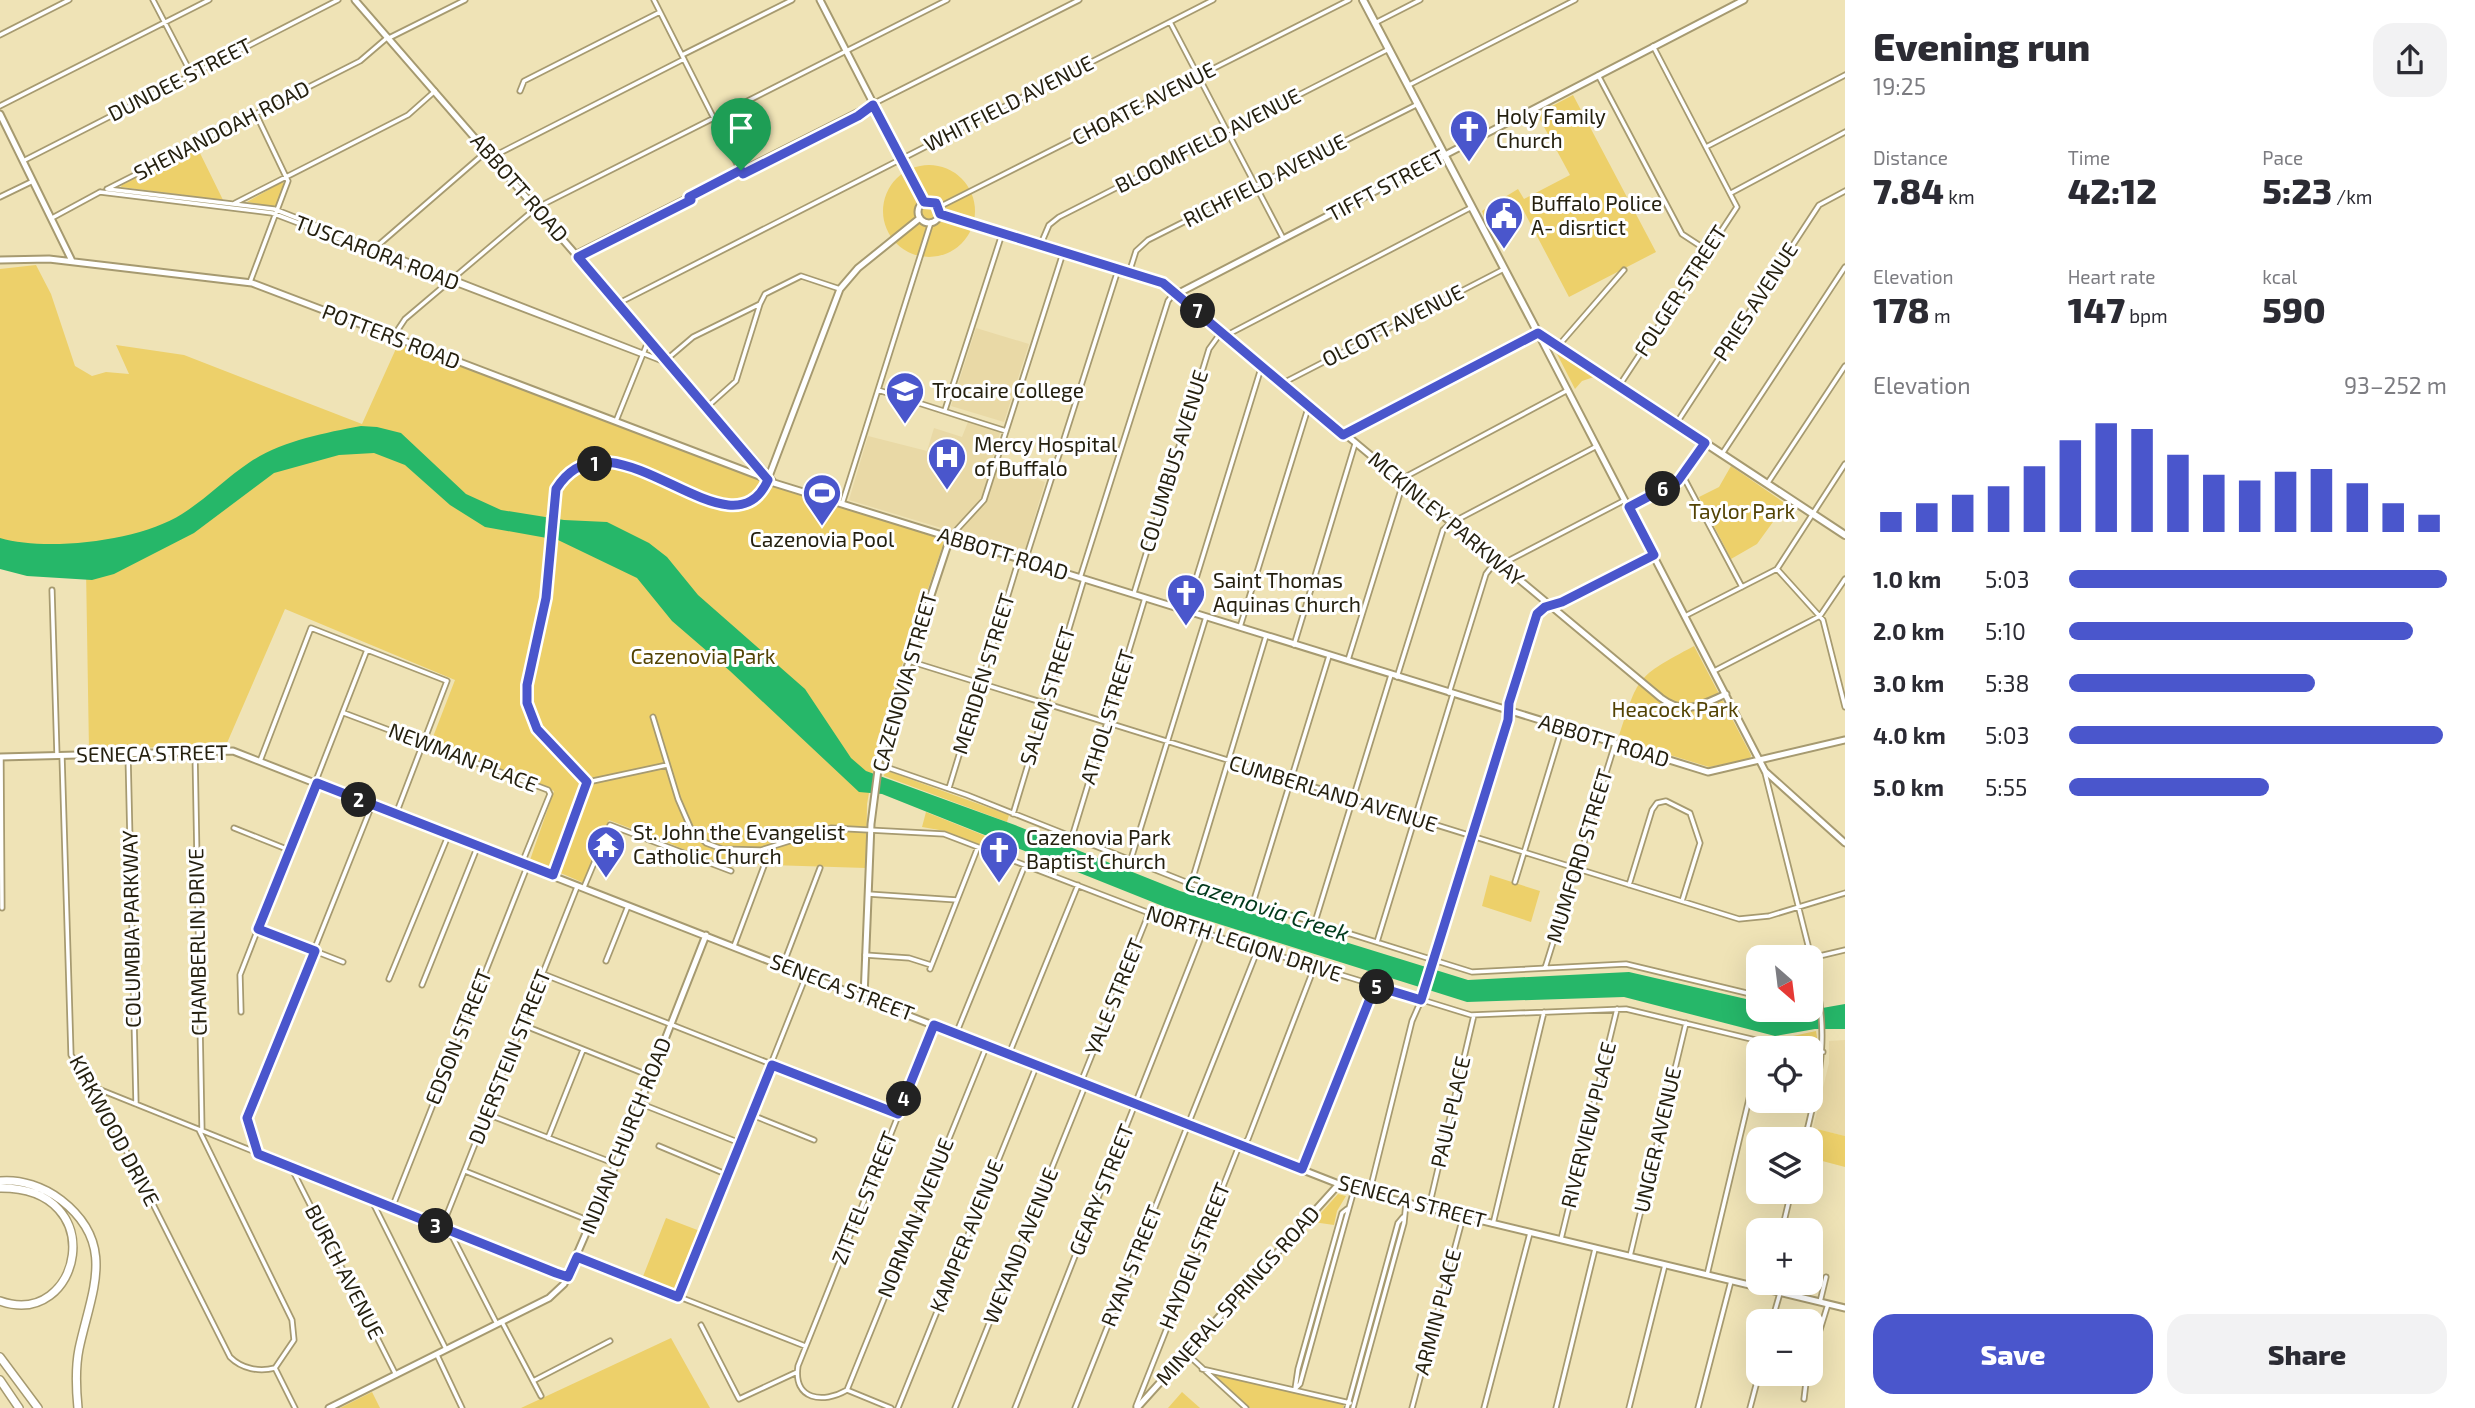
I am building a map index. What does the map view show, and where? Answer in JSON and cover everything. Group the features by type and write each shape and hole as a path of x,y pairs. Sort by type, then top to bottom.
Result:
{"highway":[{"path":"0,1181 29,1184 57,1197 84,1225 95,1251 96,1281 77,1363 78,1408"},
{"path":"0,1188 34,1192 49,1200 69,1223 75,1252 66,1277 48,1295 25,1304 0,1301"},
{"path":"0,1357 38,1408"},
{"path":"0,1380 19,1408"}],"main road":[{"path":"1363,0 1538,333 1845,535"}],"street":[{"path":"0,35 69,0"},
{"path":"153,0 192,75"},
{"path":"0,106 209,0"},
{"name":"DUNDEE STREET","path":"23,161 338,0"},
{"name":"ABBOTT ROAD","path":"355,0 667,359 768,480 1708,772 1845,740"},
{"name":"SHENANDOAH ROAD","path":"52,218 360,61 388,37 464,0"},
{"path":"654,0 742,172"},
{"path":"492,157 792,0"},
{"path":"820,0 924,202"},
{"path":"393,337 405,319 536,208 947,0"},
{"path":"577,256 1079,0"},
{"name":"WHITFIELD AVENUE","path":"619,304 1213,0"},
{"name":"CHOATE AVENUE","path":"939,210 1349,0"},
{"path":"1375,23 1420,0"},
{"path":"1408,85 1575,0"},
{"name":"TIFFT STREET","path":"1176,293 1284,240 1444,154 1745,0"},
{"path":"520,91 524,81 660,12"},
{"path":"1170,22 1284,240"},
{"path":"1653,47 1730,193 1845,132"},
{"name":"BLOOMFIELD AVENUE","path":"1041,246 1045,230 1055,219 1389,49"},
{"path":"1598,75 1682,234 1708,251"},
{"path":"1706,147 1845,75"},
{"path":"227,207 408,115 435,91"},
{"name":"RICHFIELD AVENUE","path":"1129,273 1141,245 1418,104"},
{"path":"0,114 72,261"},
{"path":"250,282 288,176 256,114"},
{"path":"373,250 487,151"},
{"path":"0,197 33,181"},
{"name":"TUSCARORA ROAD","path":"107,189 234,204 276,212 643,354 667,359"},
{"name":"PRIES AVENUE","path":"1676,424 1819,205 1845,191"},
{"name":"TUSCARORA ROAD","path":"100,192 276,212"},
{"name":"FOLGER STREET","path":"1619,386 1737,207 1730,193"},
{"path":"841,504 931,222 939,210 932,201 924,202 918,210 920,218"},
{"path":"1224,333 1472,208"},
{"name":"MCKINLEY PARKWAY","path":"939,210 1002,234 1163,283 1343,435 1675,707 1690,709 1726,694"},
{"path":"920,218 931,222"},
{"path":"587,782 537,729 527,703 527,685 544,615 553,499 560,482 575,470 601,463 619,463 643,470 719,505 750,502 760,495 840,289 858,268 920,218"},
{"path":"945,410 1002,234"},
{"path":"950,538 984,500 1063,253"},
{"name":"POTTERS ROAD","path":"0,260 34,258 72,261 250,282 768,480"},
{"path":"1722,454 1845,267"},
{"name":"OLCOTT AVENUE","path":"1283,383 1504,269"},
{"name":"MERIDEN STREET","path":"949,789 981,683 1118,270"},
{"path":"1559,346 1624,270"},
{"path":"708,407 736,381 765,294 801,276 840,289"},
{"name":"SALEM STREET","path":"1013,814 1168,300 1176,293"},
{"path":"667,359 693,337 760,304"},
{"name":"COLUMBUS AVENUE","path":"1133,595 1209,349 1224,333"},
{"path":"1343,435 1538,333 1765,771 1808,945"},
{"path":"616,424 649,339"},
{"path":"1186,611 1262,365"},
{"path":"1767,484 1845,366"},
{"path":"878,390 1006,431"},
{"path":"1347,661 1402,482 1411,472 1568,390"},
{"path":"1239,628 1309,405"},
{"path":"1629,507 1683,475 1705,443"},
{"path":"1294,645 1355,444"},
{"path":"1315,922 1439,538 1451,523 1597,446"},
{"path":"1685,616 1777,569 1845,464"},
{"path":"1683,475 1742,587"},
{"path":"1377,942 1486,574 1498,563 1625,500"},
{"name":"CAZENOVIA STREET","path":"864,997 871,828 878,768 909,661 950,538"},
{"path":"1369,1194 1399,1065 1473,836 1537,614 1550,605 1654,555"},
{"path":"1777,569 1820,616 1845,707"},
{"path":"1714,671 1820,616 1845,579"},
{"name":"KIRKWOOD DRIVE","path":"52,590 70,1050 75,1064 94,1087 230,1357 238,1364 252,1369 275,1368"},
{"name":"ATHOL STREET","path":"1072,837 1145,598"},
{"path":"1130,860 1206,617"},
{"path":"260,761 311,628 447,681 396,814"},
{"path":"1191,884 1266,636"},
{"path":"241,1012 240,975 367,650"},
{"path":"1253,903 1329,656"},
{"name":"CUMBERLAND AVENUE","path":"909,661 1744,920 1845,893"},
{"name":"NEWMAN PLACE","path":"344,713 548,790 550,794 525,864"},
{"name":"NORTH LEGION DRIVE","path":"653,717 667,765 691,829 706,844 722,849 761,850 831,828 871,828 944,834 1203,932 1474,1015 1617,1009 1746,1038"},
{"path":"1515,882 1562,728"},
{"name":"MUMFORD STREET","path":"1545,968 1615,744"},
{"name":"SENECA STREET","path":"0,757 233,751 1339,1184 1428,1209 1746,1283"},
{"name":"CHAMBERLIN DRIVE","path":"195,752 201,1131 292,1320 294,1340 275,1368"},
{"name":"COLUMBIA PARKWAY","path":"128,754 136,1104"},
{"path":"0,757 2,908"},
{"path":"587,782 667,765"},
{"path":"878,768 949,789 1191,884 1472,972 1632,965 1746,993"},
{"path":"1765,771 1845,843"},
{"path":"553,875 587,782"},
{"path":"1629,885 1652,810 1657,803 1666,800 1690,813 1700,843 1682,901"},
{"path":"258,1154 247,1118 373,805"},
{"name":"DUERSTEIN STREET","path":"442,1228 543,974 610,825 731,871"},
{"path":"234,828 289,850"},
{"path":"389,979 449,835"},
{"path":"422,985 478,846"},
{"path":"865,955 909,958 931,967 978,847"},
{"name":"EDSON STREET","path":"392,1209 525,864"},
{"path":"956,1034 1025,865"},
{"path":"734,946 764,866"},
{"path":"783,965 820,868"},
{"path":"1009,1054 1078,885"},
{"path":"868,894 957,900"},
{"path":"606,961 629,904"},
{"name":"YALE STREET","path":"1083,1083 1149,913"},
{"path":"258,929 343,962"},
{"name":"GEARY STREET","path":"1015,1408 1203,932"},
{"name":"INDIAN CHURCH ROAD","path":"329,1408 548,1298 568,1277 706,935"},
{"name":"RYAN STREET","path":"1075,1408 1258,949"},
{"path":"1824,955 1845,950"},
{"name":"HAYDEN STREET","path":"1136,1408 1237,1152 1314,968"},
{"path":"543,974 898,1114"},
{"path":"678,1297 807,974"},
{"path":"1302,1169 1375,986"},
{"name":"RIVERVIEW PLACE","path":"1561,1240 1617,1009"},
{"path":"1493,1224 1544,1012"},
{"name":"PAUL PLACE","path":"1428,1209 1474,1015"},
{"name":"UNGER AVENUE","path":"1630,1257 1686,1023"},
{"path":"523,1025 650,1076"},
{"name":"ZITTEL STREET","path":"797,1372 934,1025"},
{"name":"NORMAN AVENUE","path":"847,1390 987,1045"},
{"path":"548,1138 583,1049"},
{"name":"KAMPER AVENUE","path":"898,1408 1037,1065"},
{"name":"WEYAND AVENUE","path":"955,1408 1083,1083"},
{"path":"94,1087 292,1169 568,1277"},
{"path":"639,1103 740,1143"},
{"path":"1707,1275 1746,1112"},
{"path":"487,1114 615,1164"},
{"path":"752,1115 814,1140"},
{"path":"659,1146 728,1175"},
{"name":"BURCH AVENUE","path":"292,1169 396,1375"},
{"path":"465,1171 592,1222"},
{"name":"MINERAL SPRINGS ROAD","path":"1136,1408 1339,1184"},
{"path":"1295,1389 1342,1213 1347,1209 1354,1189"},
{"path":"372,1201 446,1350"},
{"path":"1347,1408 1388,1282 1406,1203"},
{"path":"1202,1368 1348,1402 1354,1406 1382,1280 1403,1217"},
{"name":"ARMIN PLACE","path":"1412,1408 1462,1217"},
{"path":"450,1232 541,1396"},
{"path":"1485,1408 1530,1233"},
{"path":"1556,1408 1595,1249"},
{"path":"577,1257 806,1346"},
{"path":"1629,1408 1665,1265"},
{"path":"1820,1302 1826,1277"},
{"path":"1382,1280 1388,1282"},
{"path":"1698,1408 1731,1281"},
{"name":"SENECA STREET","path":"1789,1295 1845,1308"},
{"path":"1823,1320 1828,1304"},
{"path":"701,1325 739,1399 797,1372 800,1384 815,1398 830,1399 847,1390 891,1408"},
{"path":"533,1381 610,1341"},
{"path":"1186,1353 1246,1408"},
{"path":"437,1355 463,1408"},
{"path":"275,1368 295,1408"},
{"path":"1750,1408 1756,1386"},
{"path":"1804,1399 1806,1386"}],"shaded area":[{"path":"976,328 1029,344 1004,422 951,406"},
{"name":"Mercy Hospital of Buffalo","path":"968,422 1000,433 991,464 1045,482 1024,553 849,500 868,436 927,451 934,428 962,437"},
{"path":"361,426 401,433 466,494 501,510 564,520 607,522 649,543 667,557 698,595 805,689 851,758 866,771 1015,825 1180,891 1468,980 1629,972 1746,999 1746,1022 1824,1022 1824,1008 1845,1004 1845,1029 1815,1029 1775,1036 1624,997 1467,1002 1165,907 882,794 859,792 730,671 672,621 637,578 558,540 485,527 450,505 405,465 374,453 339,455 274,473 194,533 114,574 92,580 27,576 0,569 0,538 42,544 67,544 142,531 182,514 262,455 276,448"},
{"path":"1845,1040 1845,1136 1823,1130 1823,1127 1813,1127 1817,1113 1823,1113 1823,1087 1829,1063 1829,1041"}],"green space":[{"path":"1573,95 1656,252 1569,297 1519,202 1485,219 1482,211 1518,189 1524,199 1570,175 1537,114"},
{"path":"197,147 223,200 121,187 122,185"},
{"path":"929,165 947,168 962,178 972,193 975,211 972,229 962,244 947,254 929,257 911,254 896,244 886,229 883,211 886,193 896,178 911,168"},
{"path":"282,182 285,184 275,207 247,202"},
{"name":"Cazenovia Park","path":"36,265 51,294 75,366 92,376 106,372 129,374 116,345 184,355 362,424 399,342 774,485 945,539 881,727 867,804 866,868 734,864 732,868 609,820 584,883 530,860 554,791 431,742 455,680 285,609 227,743 89,751 86,569 0,543 0,269"},
{"path":"1556,352 1594,377 1582,381 1575,389"},
{"name":"Taylor Park","path":"1731,466 1786,504 1757,544 1731,559 1699,497 1719,487"},
{"name":"Heacock Park","path":"1694,646 1751,755 1750,759 1709,767 1618,739 1630,702 1642,680 1660,665"},
{"path":"885,770 1009,815 1007,822 884,776"},
{"path":"926,812 998,841 994,851 945,831 922,827"},
{"path":"1490,875 1540,891 1531,922 1482,906"},
{"path":"1816,1031 1817,1036 1793,1036"},
{"path":"1823,1130 1845,1136 1845,1167 1823,1161"},
{"path":"1338,1194 1346,1196 1337,1211 1334,1225 1313,1222"},
{"path":"666,1218 700,1231 676,1292 642,1279"},
{"path":"671,1338 710,1408 521,1408"},
{"path":"1212,1372 1344,1404 1343,1408 1250,1408"},
{"path":"372,1392 380,1408 340,1408"},
{"path":"1182,1392 1200,1408 1168,1408"}],"pier":[{"path":"546,515 557,516 556,543 545,542"}],"place":[{"name":"Holy Family Church","path":"1469,163"},
{"name":"Buffalo Police A- disrtict","path":"1504,250"},
{"name":"Trocaire College","path":"905,425"},
{"name":"Mercy Hospital of Buffalo","path":"947,491"},
{"name":"Cazenovia Pool","path":"822,527"},
{"name":"Saint Thomas Aquinas Church","path":"1186,627"},
{"name":"St. John the Evangelist Catholic Church","path":"606,879"},
{"name":"Cazenovia Park Baptist Church","path":"999,884"}],"route":[{"path":"873,105 924,202 936,203 940,214 1163,283 1343,435 1538,333 1705,443 1678,481 1629,507 1654,555 1562,602 1541,609 1537,614 1509,703 1508,720 1421,1000 1375,986 1302,1169 934,1025 898,1114 772,1065 678,1297 577,1257 568,1277 556,1273 258,1154 247,1118 315,951 258,929 317,783 553,875 581,806 587,782 575,766 537,729 527,703 530,667 541,632 546,598 552,508 556,489 567,475 575,470 601,463 619,463 643,470 719,505 750,502 760,495 768,480 578,257 691,200 689,197 741,170 743,174 858,116 873,105"}],"water label":[{"name":"Cazenovia Creek","path":"1267,908"}]}
